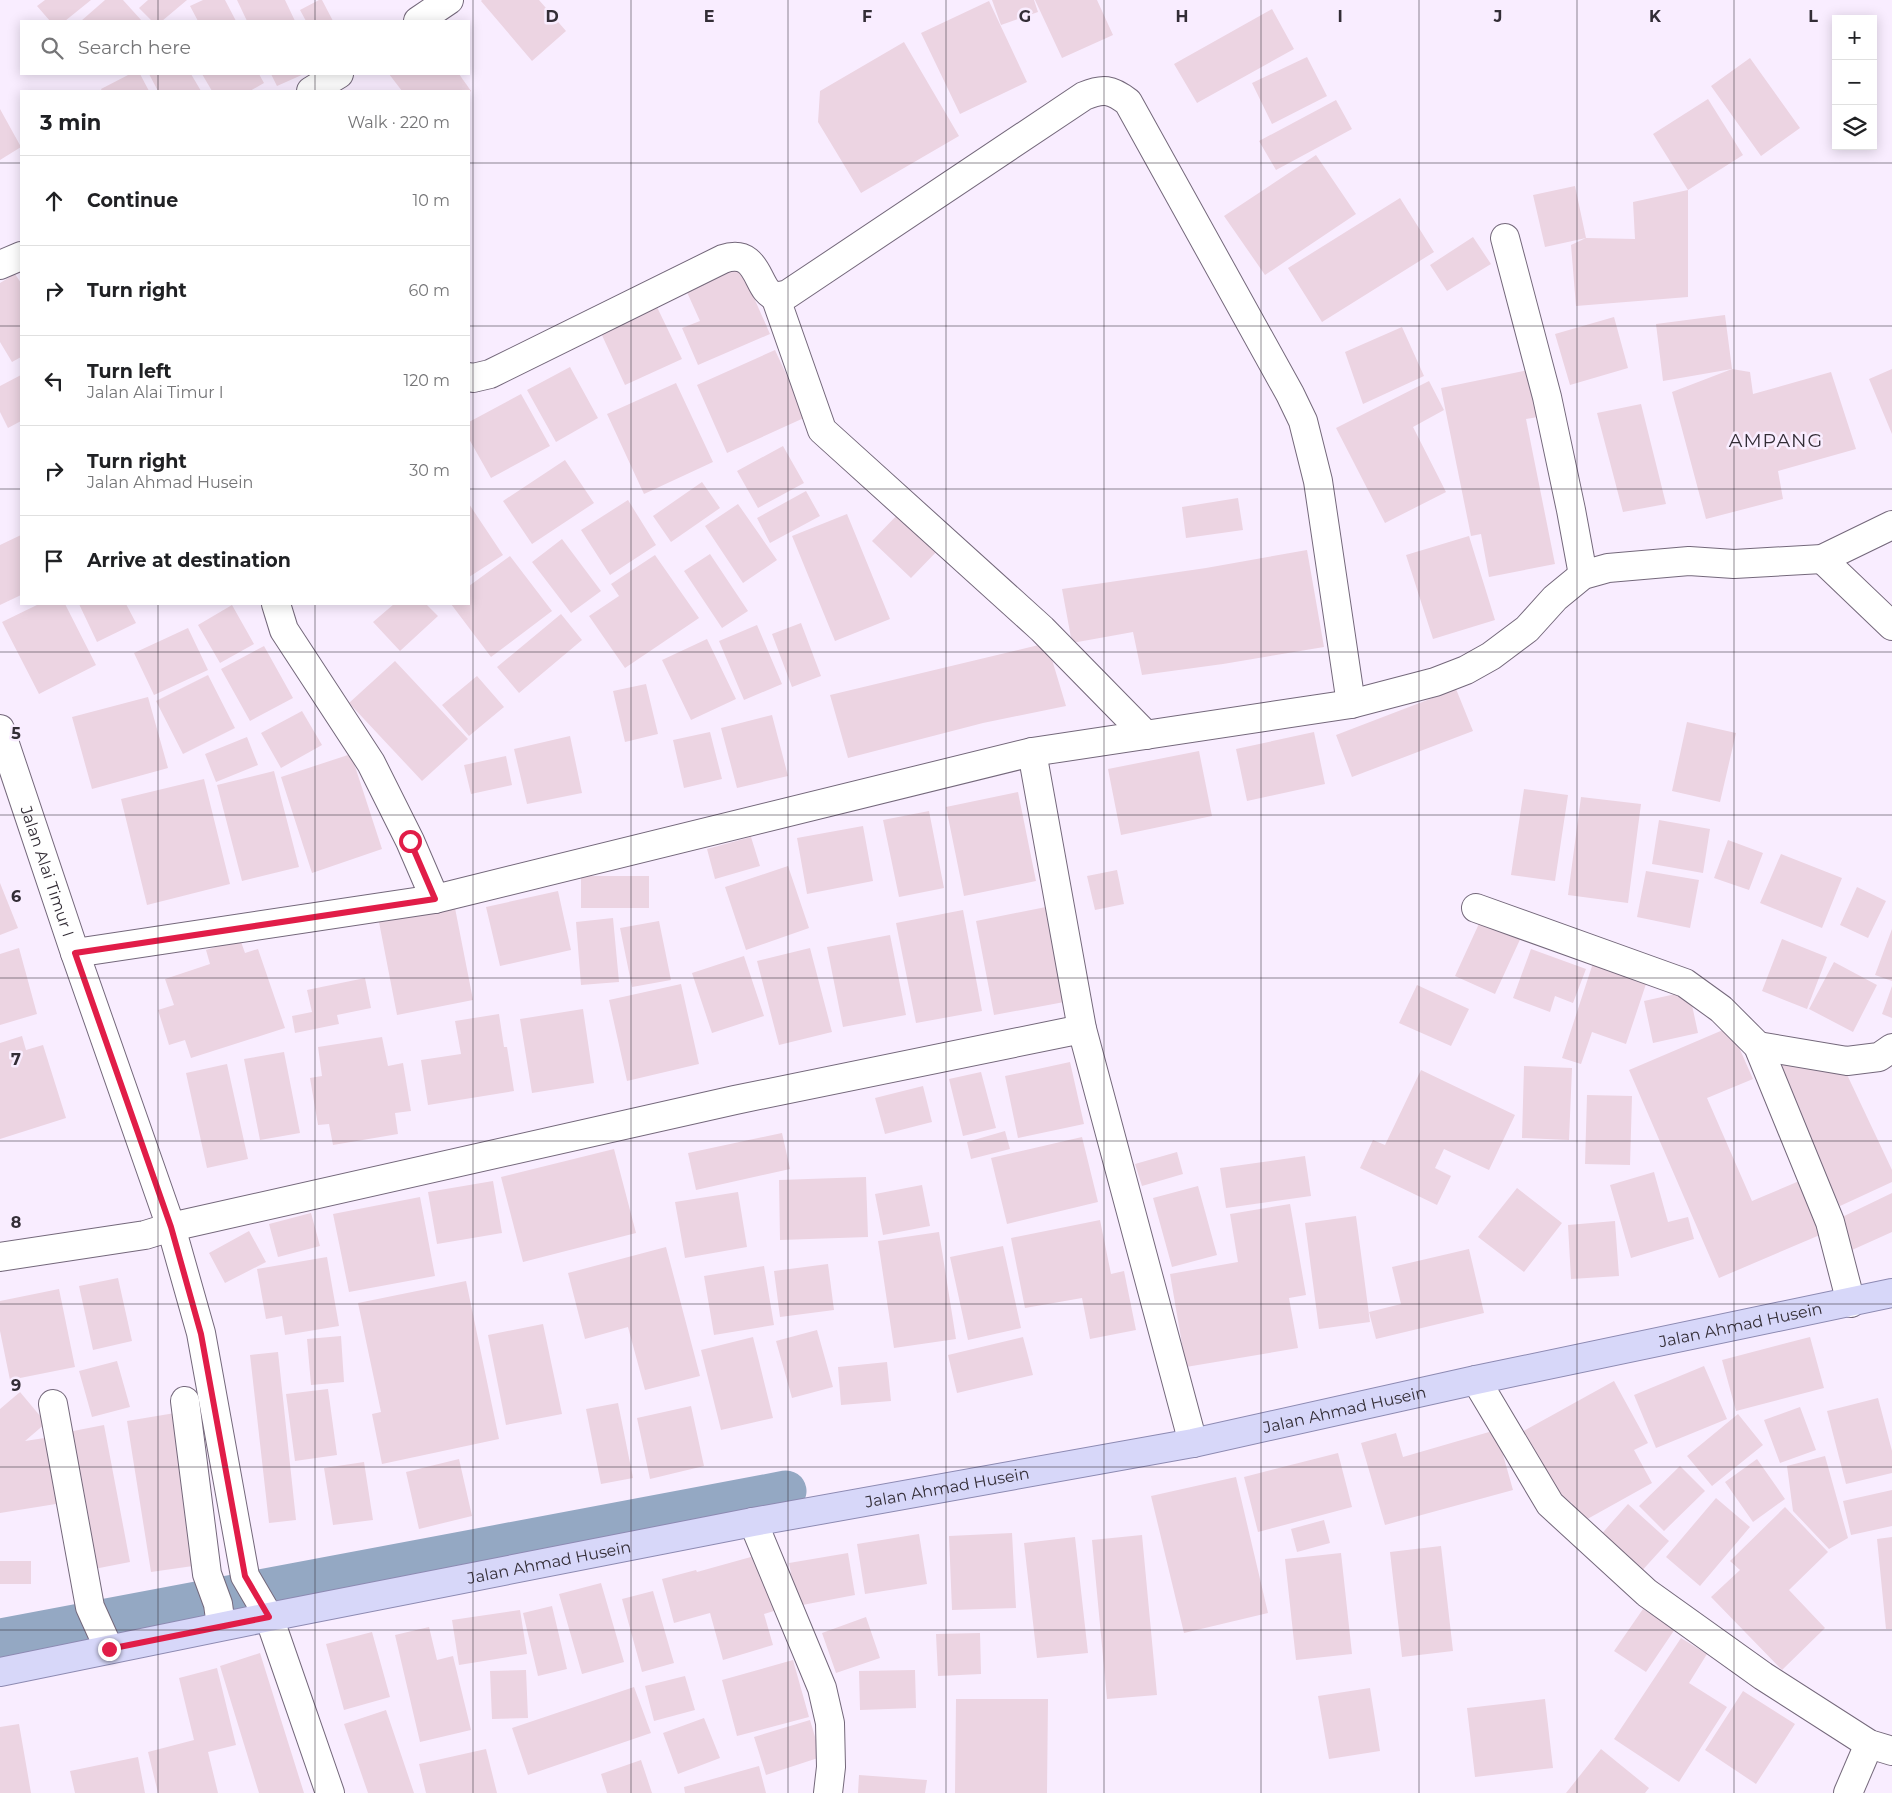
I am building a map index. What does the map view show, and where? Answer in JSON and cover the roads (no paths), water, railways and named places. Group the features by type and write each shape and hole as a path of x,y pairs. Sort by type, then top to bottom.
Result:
{"main road":[{"name":"Jalan Ahmad Husein","path":"0,1672 109,1649 220,1615 1193,1443 1476,1380 1892,1293"}],"street":[{"path":"419,20 449,0"},
{"path":"313,90 337,75"},
{"path":"470,377 490,374 733,256 742,258 751,264 769,293 775,296 788,294 1084,96 1097,90 1116,93 1128,102 1303,420 1318,481 1351,704"},
{"path":"1505,238 1547,397 1572,510 1583,575"},
{"path":"0,265 20,256"},
{"path":"775,296 822,430 1042,629 1146,735"},
{"path":"75,953 435,899 1032,752 1351,704 1435,682 1483,661 1527,629 1555,598 1583,575 1608,568 1689,561 1734,564 1822,559 1892,525"},
{"path":"1822,559 1892,626"},
{"path":"276,605 284,630 371,763 410,841 435,899"},
{"name":"Jalan Alai Timur I","path":"0,729 75,953 171,1227 201,1334 245,1576 264,1608 330,1793"},
{"path":"1032,752 1082,1029 1193,1443"},
{"path":"1476,908 1685,983 1721,1009 1758,1046 1830,1222 1851,1303"},
{"path":"0,1257 145,1235 171,1227 735,1100 1082,1029"},
{"path":"1758,1046 1848,1061 1879,1057 1892,1048"},
{"path":"1476,1380 1550,1504 1647,1593 1763,1676 1881,1747 1848,1793"},
{"path":"185,1401 207,1574 220,1615"},
{"path":"53,1404 94,1616 109,1649"},
{"path":"753,1522 822,1688 830,1722 831,1768 828,1793"}],"waterway":[{"path":"0,1639 786,1491"}],"district":[{"name":"AMPANG","path":"1776,440"}]}
